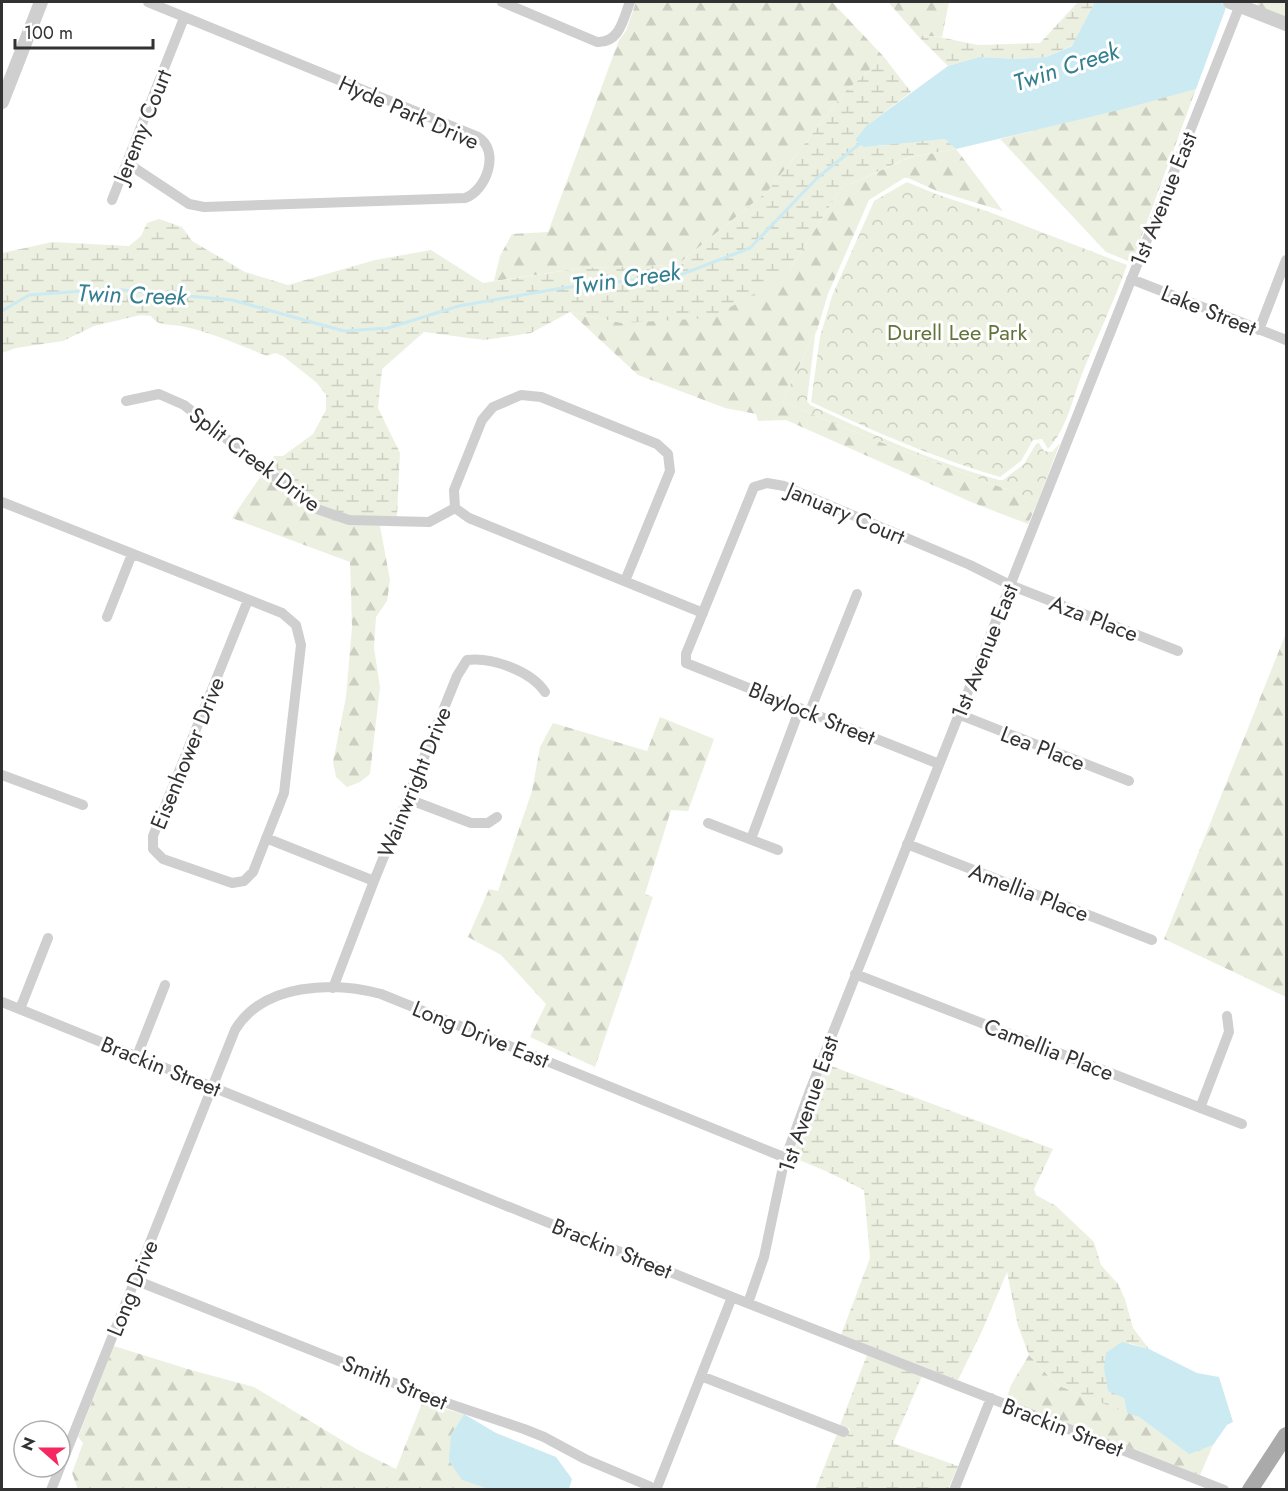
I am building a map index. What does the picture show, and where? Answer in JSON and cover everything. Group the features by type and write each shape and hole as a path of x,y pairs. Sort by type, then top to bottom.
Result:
{"main road":[{"path":"1250,1490 1287,1435"}],"street":[{"path":"2,102 41,2"},
{"name":"Hyde Park Drive","path":"127,163 189,204 204,207 465,198 477,193 490,162 490,151 478,137 148,2"},
{"path":"502,2 597,42 610,40 619,32 630,2"},
{"path":"1235,3 1287,24"},
{"name":"1st Avenue East","path":"748,1303 765,1257 786,1158 855,974 1131,279 1235,3"},
{"name":"Jeremy Court","path":"112,200 184,18"},
{"path":"1259,330 1287,260"},
{"name":"Lake Street","path":"1131,279 1287,340"},
{"name":"Split Creek Drive","path":"126,401 159,394 184,405 314,508 349,520 429,522 455,508"},
{"path":"625,581 670,471 668,454 657,444 541,397 521,395 493,407 482,420 454,490 455,508 470,519 703,613"},
{"name":"January Court","path":"686,663 686,654 754,487 767,483 784,486 970,565 1010,585"},
{"name":"Eisenhower Drive","path":"2,502 248,600 282,614 296,625 302,645 284,793 253,872 244,881 232,884 163,859 153,849 153,836 248,600"},
{"path":"107,617 132,554"},
{"name":"Aza Place","path":"1010,585 1178,651"},
{"path":"751,839 805,709 857,594"},
{"name":"Wainwright Drive","path":"333,988 457,676 467,660 480,658 528,674 539,682 546,692"},
{"name":"Blaylock Street","path":"686,663 939,764"},
{"name":"Lea Place","path":"958,714 1129,781"},
{"path":"2,775 83,805"},
{"path":"408,799 471,823 488,823 497,817"},
{"path":"708,822 778,850"},
{"path":"266,838 374,881"},
{"name":"Amellia Place","path":"907,844 1152,940"},
{"path":"20,1009 48,938"},
{"name":"Camellia Place","path":"855,974 1242,1124"},
{"path":"137,1056 165,985"},
{"name":"Long Drive East","path":"212,1087 235,1030 245,1016 269,999 294,992 333,988 373,992 393,998 786,1158"},
{"name":"Brackin Street","path":"2,1002 732,1297 1224,1490"},
{"path":"1200,1108 1229,1032 1227,1016"},
{"name":"Long Drive","path":"51,1490 212,1087"},
{"name":"Smith Street","path":"135,1280 432,1398 534,1433 654,1490"},
{"path":"654,1490 732,1297"},
{"path":"700,1376 844,1432"},
{"path":"954,1490 991,1398"}],"green space":[{"path":"636,2 832,2 884,57 844,93 768,191 677,265 582,268 494,281 500,256 512,234 548,232 619,40 626,31"},
{"path":"888,2 949,2 942,37 917,35"},
{"path":"1078,2 1095,2 1073,45 1046,57 1018,59 979,57 948,66 917,35 978,45 1040,43"},
{"path":"1258,2 1286,2 1286,19 1256,7"},
{"path":"884,57 911,92 866,126 855,140 879,146 945,139 956,149 910,157 841,188 786,276 711,318 622,323 570,312 531,333 484,340 424,332 382,369 378,408 400,453 397,516 349,516 316,504 268,465 274,456 283,456 313,434 326,410 326,395 317,383 283,356 275,353 267,356 225,339 181,326 157,322 151,316 141,315 94,326 63,341 16,348 2,353 2,253 52,242 129,246 141,236 147,223 159,219 182,227 192,241 245,272 288,285 375,260 431,250 483,283 582,268 677,265 768,191 844,93"},
{"path":"1196,89 1131,265 1128,261 1106,252 1000,139"},
{"path":"956,149 1003,211 937,191 908,178 904,178 869,200 828,294 819,324 782,402 898,449 1038,501 1028,524 971,502 786,420 758,421 756,414 725,408 638,375 570,312 622,323 786,276 841,188 911,157"},
{"name":"Durell Lee Park","path":"907,182 1127,265 1061,431 1048,449 1042,439 1033,440 1021,461 1000,477 904,443 811,402 820,337 832,296 874,201"},
{"path":"819,324 815,335 807,401 810,405 927,456 999,480 1003,480 1024,464 1036,444 1039,443 1044,451 1052,452 1060,443 1038,501 898,449 782,402"},
{"path":"263,473 380,526 390,580 387,601 376,617 374,648 380,687 370,774 360,782 347,787 336,777 333,762 346,697 352,627 350,562 232,518"},
{"path":"1286,633 1286,997 1164,939"},
{"path":"660,717 714,739 688,811 671,810 645,894 653,897 595,1067 530,1037 546,1004 501,955 468,937 489,889 498,891 532,791 540,747 553,723 647,751"},
{"path":"826,1064 1053,1149 1034,1189 1036,1195 1056,1206 1094,1242 1101,1265 1118,1284 1125,1299 1133,1328 1149,1349 1129,1343 1124,1398 1127,1413 1057,1385 1029,1355 1018,1326 1007,1272 958,1380 841,1335 870,1258 864,1190 792,1157"},
{"path":"114,1346 254,1387 358,1450 396,1469 422,1403 464,1414 451,1435 462,1480 488,1489 78,1490 72,1473 83,1443 78,1437"},
{"path":"867,1355 922,1376 893,1443 958,1466 948,1489 815,1490 837,1434 847,1437 850,1429 840,1425"},
{"path":"1029,1355 1057,1385 1139,1417 1188,1453 1213,1445 1200,1475 1006,1400 1011,1385"}],"water":[{"path":"1095,2 1218,2 1227,5 1196,89 956,149 945,139 864,147 855,140 866,126 948,66 979,57 1018,59 1046,57 1072,46"},
{"path":"1122,1342 1149,1349 1197,1373 1219,1377 1233,1422 1227,1425 1213,1445 1189,1454 1139,1417 1127,1413 1124,1398 1108,1391 1104,1368 1106,1353"},
{"path":"464,1414 496,1433 556,1457 572,1479 569,1489 488,1489 462,1480 449,1461 451,1435"}],"waterway":[{"name":"Twin Creek","path":"2,311 29,295 111,289 232,300 344,331 388,328 459,306 562,288 680,275 750,248 817,178 862,142"}]}
